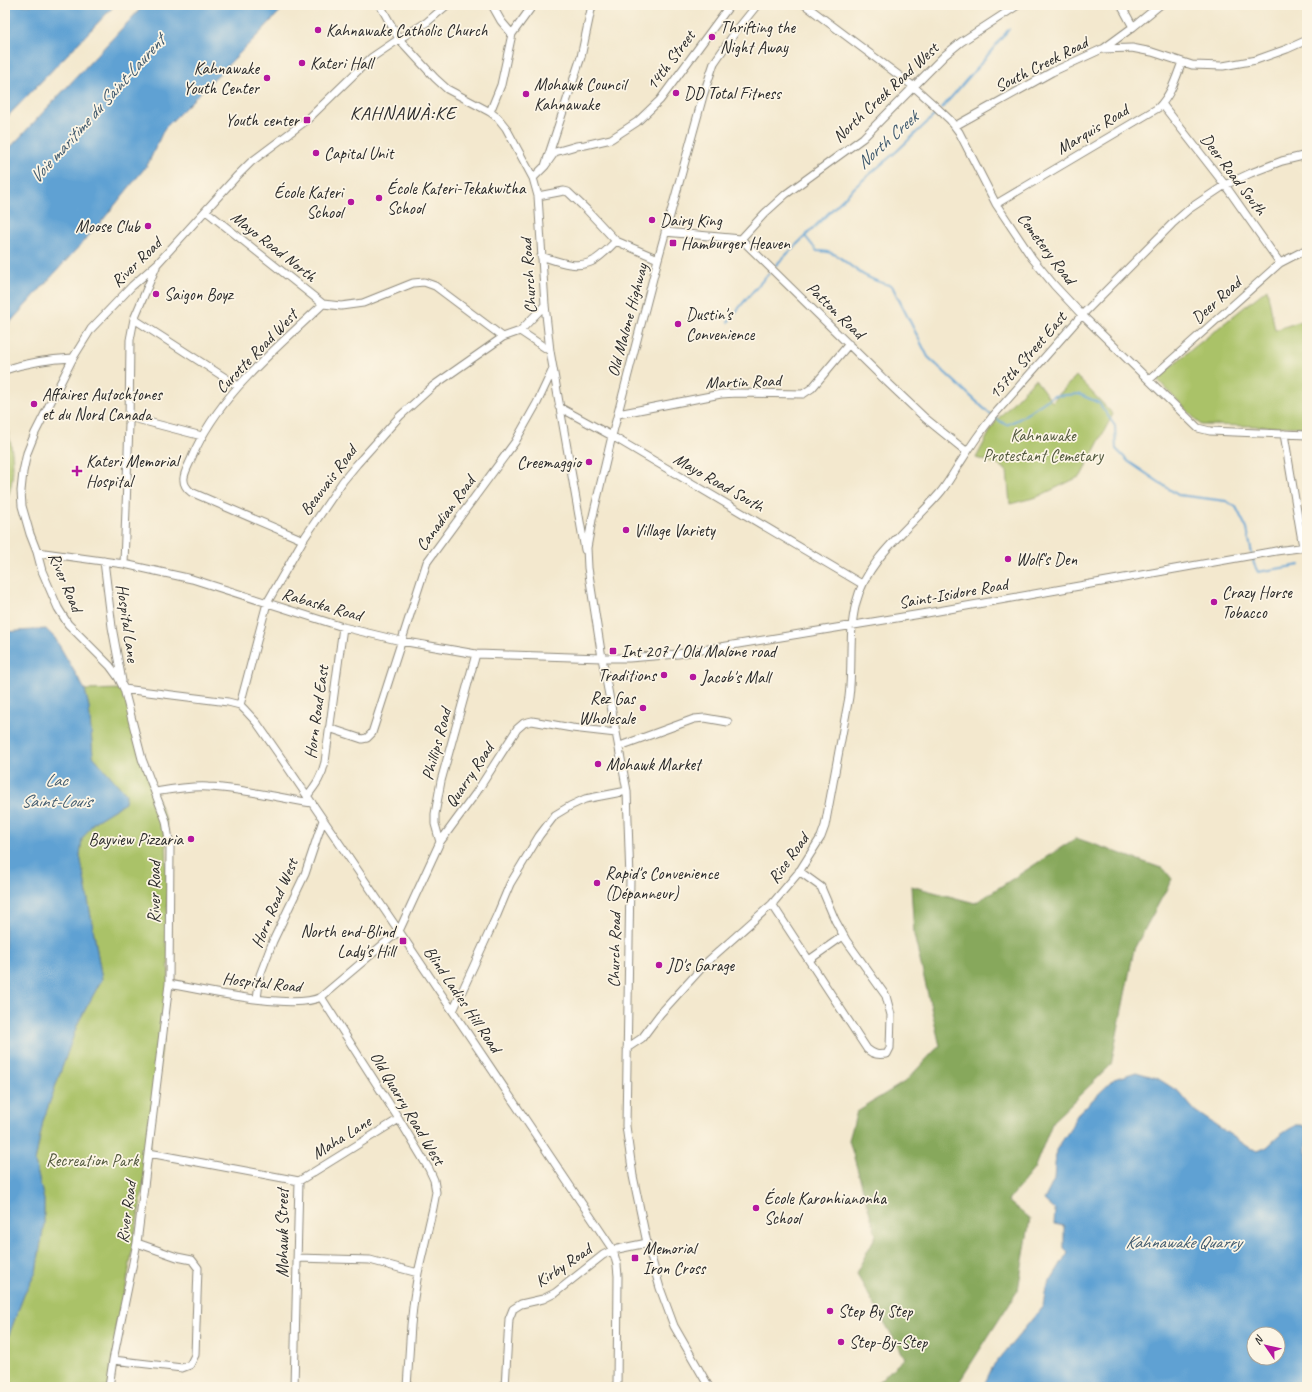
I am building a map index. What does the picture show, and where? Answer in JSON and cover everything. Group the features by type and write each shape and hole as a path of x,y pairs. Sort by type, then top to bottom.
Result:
{"street":[{"name":"Church Road","path":"380,5 399,38 435,78 447,89 490,112 498,118 506,128 533,178 538,196 541,256 550,351 588,568"},
{"name":"River Road","path":"109,1387 113,1360 137,1243 169,984 170,847 166,821 142,759 124,689 110,666 68,624 58,608 42,571 22,506 21,491 23,472 35,433 73,358 91,329 132,286 157,264 236,177 252,162 303,124 371,58 399,38 427,22 447,5"},
{"path":"492,5 501,21 512,34"},
{"path":"490,112 501,86 512,34 533,5"},
{"path":"545,166 581,57 592,5"},
{"name":"14th Street","path":"533,178 545,166 555,152 611,139 637,122 660,100 730,5"},
{"name":"Old Malone Highway","path":"602,658 588,568 588,548 592,520 612,436 658,259 703,96 714,63 736,31 757,5"},
{"name":"Cemetery Road","path":"806,5 913,86 955,126 996,204 1032,258 1054,285 1082,315 1198,428 1210,431 1307,435"},
{"name":"North Creek Road West","path":"741,239 765,213 786,194 863,138 945,55 961,42 1018,5"},
{"path":"1121,5 1133,27"},
{"path":"1102,49 1133,27 1160,5"},
{"name":"South Creek Road","path":"955,126 1052,72 1102,49 1132,48 1152,52 1192,65 1223,66 1256,60 1307,40"},
{"name":"Marquis Road","path":"996,204 1162,104 1171,91 1182,62"},
{"name":"Deer Road South","path":"1162,104 1225,185 1280,263"},
{"name":"157th Street East","path":"852,625 856,603 862,584 881,556 940,493 993,416 1082,315 1172,224 1189,209 1225,185 1261,168 1307,155"},
{"path":"538,196 564,191 568,192 616,241 658,259"},
{"name":"Mayo Road North","path":"206,211 323,304"},
{"path":"666,232 741,239"},
{"name":"Patton Road","path":"741,239 886,381 926,418 967,452"},
{"path":"541,256 568,264 580,265 592,262 616,241"},
{"name":"Deer Road","path":"1149,380 1280,263 1307,249"},
{"name":"Hospital Lane","path":"124,564 130,340 134,319 157,264"},
{"path":"323,304 341,306 363,303 413,282 424,282 435,286 503,337"},
{"name":"Curotte Road West","path":"303,540 191,492 186,488 183,480 202,436 238,386 323,304"},
{"name":"Beauvais Road","path":"240,706 266,603 303,540 343,481 400,416 433,386 503,337 520,331 545,305"},
{"path":"134,319 238,386"},
{"path":"520,331 550,351"},
{"name":"Martin Road","path":"618,414 721,394 803,394 812,388 849,344"},
{"path":"5,370 19,365 43,360 73,358"},
{"name":"Canadian Road","path":"329,728 362,739 368,738 372,733 427,562 515,442 537,403 553,369"},
{"name":"Mayo Road South","path":"559,407 612,436 862,584"},
{"path":"129,417 202,436"},
{"path":"1284,434 1305,547"},
{"name":"Saint-Isidore Road","path":"602,658 645,658 678,654 1268,552 1305,547"},
{"name":"Rabaska Road","path":"37,552 124,564 211,584 343,627 401,640 476,654 602,658"},
{"name":"Hospital Lane","path":"104,561 112,627 124,689"},
{"name":"Rice Road","path":"627,1048 642,1038 660,1014 708,961 772,904 799,871 821,837 825,826 849,697 851,680 850,662 852,625"},
{"name":"Horn Road East","path":"307,796 316,786 322,774 343,627"},
{"name":"Phillips Road","path":"440,842 435,824 435,814 441,781 476,654"},
{"name":"Church Road","path":"602,658 628,791 630,880 626,1126 633,1176 648,1242"},
{"path":"124,689 228,702 240,706"},
{"name":"Blind Ladies Hill Road","path":"240,706 257,723 312,803 613,1250"},
{"path":"620,746 694,719 705,718 728,722"},
{"name":"Quarry Road","path":"399,931 440,842 476,793 517,729 524,723 532,721 572,728 616,733"},
{"path":"155,792 182,788 224,788 312,803"},
{"path":"453,1011 510,884 538,836 555,815 570,806 585,800 628,791"},
{"name":"Horn Road West","path":"258,999 260,975 272,941 305,874 323,820"},
{"path":"772,904 867,1049 878,1055 887,1054 890,1048 890,1015 886,996 843,936 821,887 799,871"},
{"name":"Hospital Road","path":"169,984 258,999 304,1002 315,1000 321,997 399,931"},
{"path":"809,960 843,936"},
{"name":"Old Quarry Road West","path":"321,997 399,1119 434,1180 436,1192 434,1208 418,1273 411,1325 408,1387"},
{"name":"Maha Lane","path":"299,1181 399,1119"},
{"name":"Mohawk Street","path":"149,1153 299,1181 294,1387"},
{"path":"617,1387 618,1276 613,1250 648,1242 660,1288 674,1326 708,1387"},
{"path":"113,1360 182,1368 190,1365 195,1355 198,1268 192,1260 177,1257 137,1243"},
{"name":"Kirby Road","path":"505,1387 509,1319 513,1309 521,1304 543,1299 555,1293 597,1260 613,1250"},
{"path":"298,1258 370,1260 418,1273"}],"green space":[{"path":"1267,289 1275,330 1307,319 1307,427 1201,425 1156,378"},
{"name":"Kahnawake Protestant Cemetary","path":"1076,376 1113,414 1081,476 1037,497 1010,504 1007,471 997,464 976,458 995,422 1035,379 1052,402"},
{"path":"5,423 12,453 13,474 9,494 5,503"},
{"name":"Recreation Park","path":"124,689 142,759 166,821 169,984 149,1153 109,1387 5,1387 5,1345 24,1295 36,1272 44,1224 44,1200 35,1162 43,1121 78,1023 102,979 80,855 82,839 94,822 125,803 126,794 93,756 89,707 85,690"},
{"path":"1076,838 1164,869 1172,879 1134,949 1111,1065 1053,1121 1034,1169 1008,1201 1030,1219 1018,1290 956,1387 872,1387 905,1358 856,1273 876,1235 849,1140 857,1111 906,1081 940,1046 914,935 911,886 975,903"}],"water":[{"path":"5,5 115,5 5,119"},
{"name":"Voie maritime du Saint-Laurent","path":"144,5 286,5 164,129 148,164 102,221 5,328 5,153"},
{"name":"Lac Saint-Louis","path":"46,629 55,638 85,690 89,707 93,756 126,794 125,803 94,822 82,839 80,855 102,979 78,1023 43,1121 35,1162 44,1200 44,1224 36,1272 24,1295 5,1345 5,632"},
{"name":"Kahnawake Quarry","path":"1136,1072 1157,1078 1179,1092 1195,1111 1250,1148 1258,1151 1267,1147 1280,1135 1296,1125 1302,1125 1307,1128 1307,1387 983,1387 992,1368 1043,1306 1046,1288 1068,1252 1064,1248 1064,1226 1054,1224 1055,1210 1044,1200 1054,1180 1056,1150 1069,1131 1077,1115 1114,1079"}],"waterway":[{"name":"North Creek","path":"941,109 1009,29"},
{"name":"North Creek","path":"776,265 856,186 897,151 938,112"},
{"path":"805,236 817,251 824,251 834,254 864,275 892,286 928,357 991,415"},
{"name":"North Creek","path":"728,322 769,273"},
{"path":"994,417 1006,425 1019,419 1053,396 1079,394 1099,403 1115,426 1116,449 1129,462 1178,495 1226,501 1236,507 1247,529 1254,564 1258,572 1300,565"}],"place":[{"name":"Kahnawake Catholic Church","path":"318,30"},
{"name":"Thrifting the Night Away","path":"712,37"},
{"name":"Kateri Hall","path":"302,63"},
{"name":"Kahnawake Youth Center","path":"267,78"},
{"name":"DD Total Fitness","path":"676,93"},
{"name":"Mohawk Council Kahnawake","path":"526,94"},
{"name":"Youth center","path":"307,120"},
{"name":"Capital Unit","path":"316,153"},
{"name":"École Kateri-Tekakwitha School","path":"379,198"},
{"name":"École Kateri School","path":"351,202"},
{"name":"Dairy King","path":"652,220"},
{"name":"Moose Club","path":"148,226"},
{"name":"Hamburger Heaven","path":"673,243"},
{"name":"Saigon Boyz","path":"156,294"},
{"name":"Dustin's Convenience","path":"678,324"},
{"name":"Affaires Autochtones et du Nord Canada","path":"34,404"},
{"name":"Creemaggio","path":"589,462"},
{"name":"Kateri Memorial Hospital","path":"77,471"},
{"name":"Village Variety","path":"626,530"},
{"name":"Wolf's Den","path":"1008,559"},
{"name":"Crazy Horse Tobacco","path":"1214,602"},
{"name":"Int 207 / Old Malone road","path":"613,651"},
{"name":"Traditions","path":"664,675"},
{"name":"Jacob's Mall","path":"693,677"},
{"name":"Rez Gas Wholesale","path":"643,708"},
{"name":"Mohawk Market","path":"598,764"},
{"name":"Bayview Pizzaria","path":"191,839"},
{"name":"Rapid's Convenience (Dépanneur)","path":"597,883"},
{"name":"North end-Blind Lady's Hill","path":"403,941"},
{"name":"JD's Garage","path":"659,965"},
{"name":"École Karonhianonha School","path":"756,1208"},
{"name":"Memorial Iron Cross","path":"635,1258"},
{"name":"Step By Step","path":"830,1311"},
{"name":"Step-By-Step","path":"841,1342"}],"district":[{"name":"KAHNAWÀ:KE","path":"403,112"}]}
